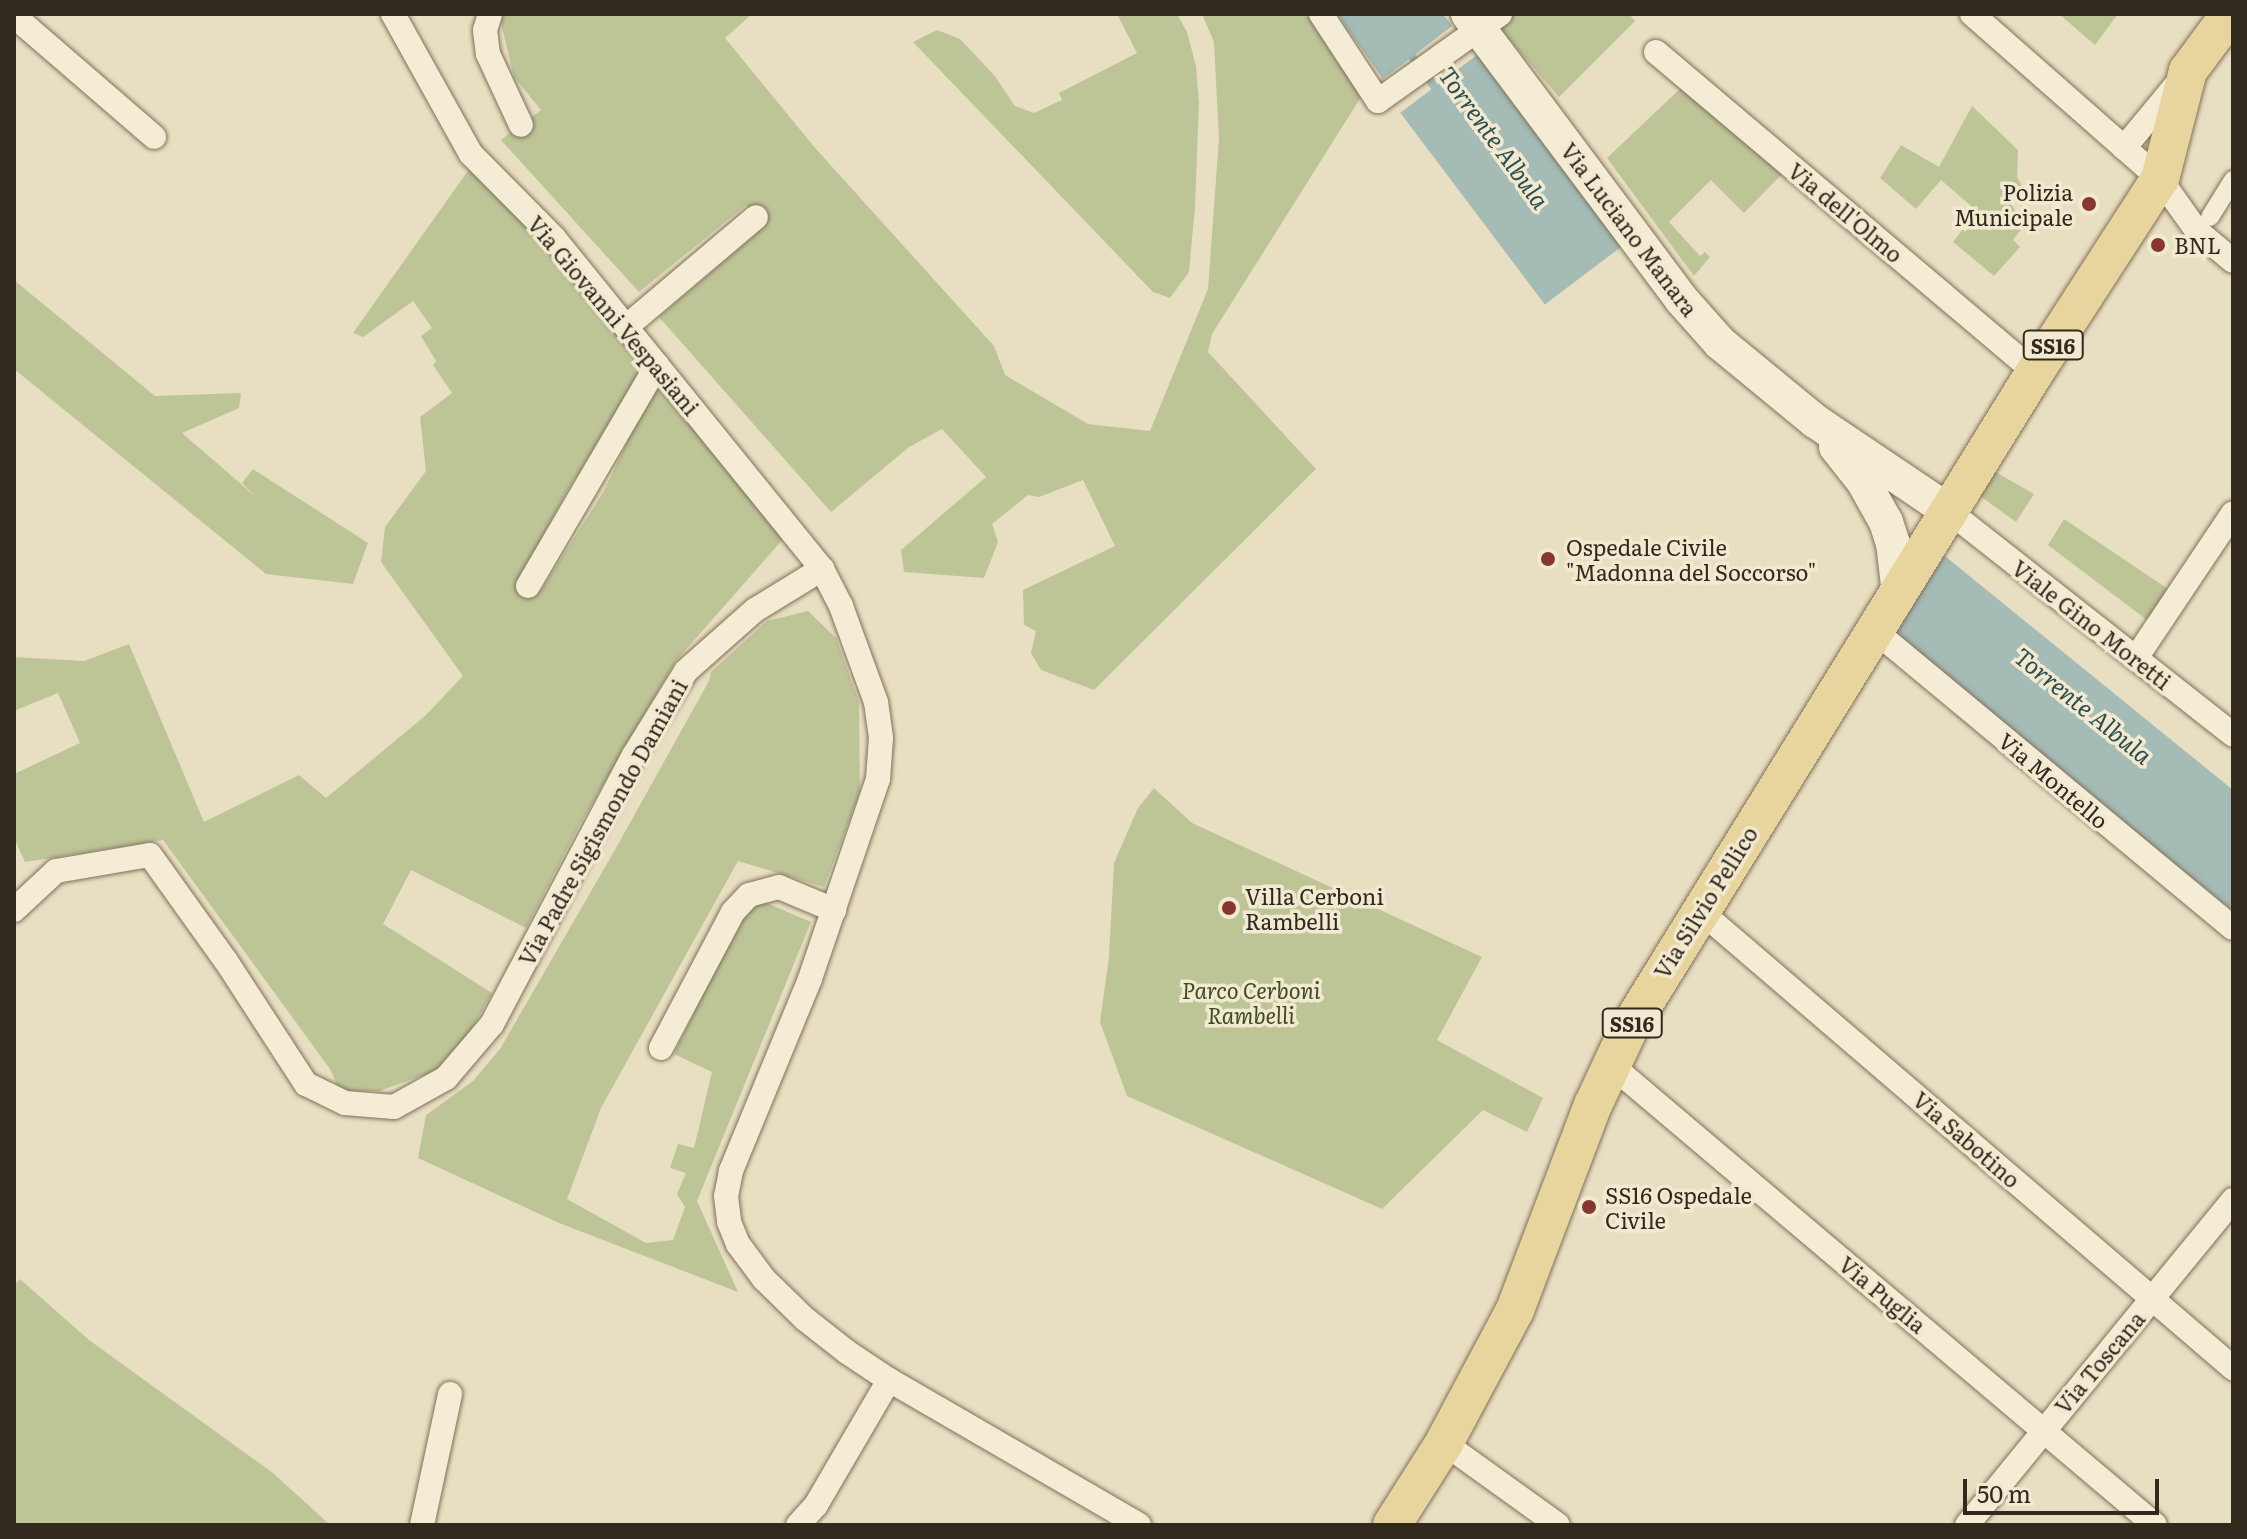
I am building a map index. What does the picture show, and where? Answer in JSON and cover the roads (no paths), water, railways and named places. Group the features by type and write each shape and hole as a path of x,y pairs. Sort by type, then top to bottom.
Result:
{"main road":[{"name":"SS16","path":"1950,512 2035,372 2160,179 2188,71 2230,14"},
{"name":"Via Luciano Manara","path":"1476,26 1687,307 1734,356 1815,421 1950,512"},
{"name":"Via Luciano Manara","path":"1815,421 1880,510 1893,543 1899,593"},
{"name":"Via Silvio Pellico","path":"1392,1525 1444,1443 1515,1310 1611,1065 1699,910 1950,512"}],"street":[{"name":"Via Giovanni Vespasiani","path":"393,14 471,154 554,238 822,569"},
{"path":"490,14 485,30 488,54 521,125"},
{"path":"1321,14 1386,95 1476,26"},
{"path":"1972,14 2160,179 2197,231 2233,261"},
{"path":"14,16 154,137"},
{"name":"Via dell'Olmo","path":"1656,52 2035,372"},
{"path":"2124,148 2188,71"},
{"path":"2210,217 2233,180"},
{"path":"626,327 756,217"},
{"path":"528,586 657,365"},
{"name":"Viale Gino Moretti","path":"1950,512 2233,735"},
{"path":"2136,658 2230,524"},
{"path":"822,569 841,606 870,682 881,738 875,792 810,979 731,1171 726,1210 738,1244 776,1292 818,1330 889,1380 1139,1525"},
{"name":"Via Padre Sigismondo Damiani","path":"14,910 56,871 150,855 226,961 306,1084 345,1103 394,1107 446,1078 492,1024 634,755 686,671 755,610 822,569"},
{"name":"Via Montello","path":"1875,631 2233,928"},
{"path":"661,1048 733,912 749,895 779,887 834,910"},
{"name":"Via Sabotino","path":"1699,910 2233,1368"},
{"name":"Via Puglia","path":"1611,1065 2155,1525"},
{"name":"Via Toscana","path":"1967,1525 2233,1200"},
{"path":"798,1525 816,1505 889,1380"},
{"path":"422,1525 450,1394"},
{"path":"1444,1443 1558,1525"}],"water":[{"path":"1337,14 1443,14 1452,26 1383,79"},
{"path":"1477,55 1621,247 1545,304 1400,113"},
{"path":"1935,548 2233,790 2233,911 1883,630"}],"waterway":[{"name":"Torrente Albula","path":"1407,50 1442,97"}],"place":[{"name":"Polizia Municipale","path":"2089,204"},
{"name":"BNL","path":"2158,245"},
{"name":"Ospedale Civile \"Madonna del Soccorso\"","path":"1548,559"},
{"name":"Villa Cerboni Rambelli","path":"1229,908"},
{"name":"SS16 Ospedale Civile","path":"1589,1207"}],"park label":[{"name":"Parco Cerboni Rambelli","path":"1251,1002"}]}
